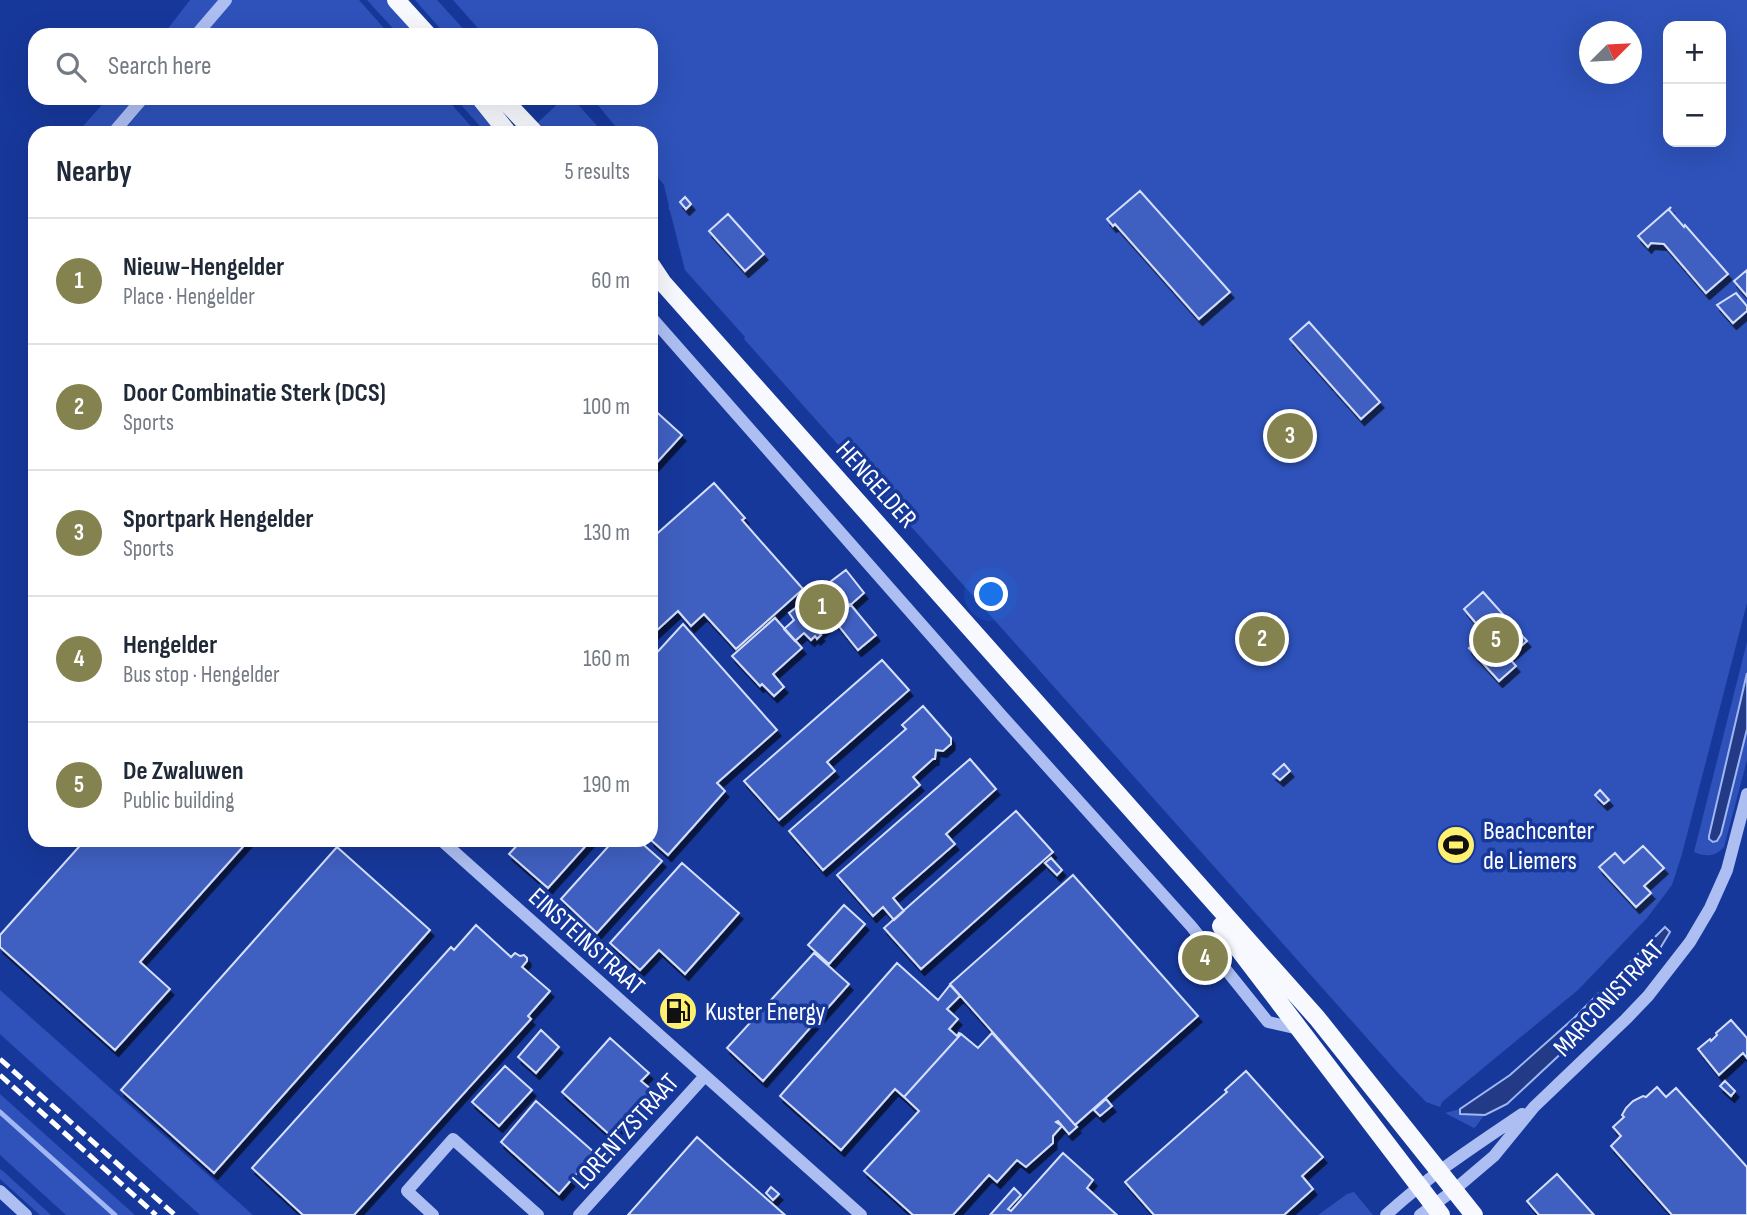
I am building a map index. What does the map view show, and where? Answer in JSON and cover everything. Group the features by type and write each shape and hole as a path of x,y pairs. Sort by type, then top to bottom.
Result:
{"main road":[{"path":"396,0 422,28"},
{"path":"408,0 434,28"},
{"path":"486,105 502,126"},
{"path":"509,105 528,126"},
{"name":"HENGELDER","path":"658,274 1317,1018 1474,1215"},
{"name":"HENGELDER","path":"658,294 1200,902 1267,985 1419,1187 1432,1212"}],"street":[{"path":"203,28 226,0"},
{"path":"119,126 137,105"},
{"path":"658,325 1191,926 1268,1022 1299,1028"},
{"name":"MARCONISTRAAT","path":"1432,1212 1494,1156 1534,1107 1648,996 1690,943 1727,870 1747,794"},
{"name":"EINSTEINSTRAAT","path":"449,847 860,1215"},
{"name":"LORENTZSTRAAT","path":"579,1215 704,1077"},
{"name":"MARCONISTRAAT","path":"1419,1187 1534,1107"},
{"path":"433,1215 407,1191 453,1139 538,1215"},
{"path":"1387,1215 1419,1187"},
{"path":"0,1191 26,1215"}],"shaded area":[{"path":"190,0 222,0 199,28 168,28"},
{"path":"232,0 359,0 384,28 209,28"},
{"path":"367,0 388,0 413,28 393,28"},
{"path":"415,0 437,0 463,28 440,28"},
{"path":"453,0 1747,0 1747,603 1682,854 1672,885 1647,918 1578,990 1442,1102 1440,1107 1426,1102 685,270 664,185 658,178 658,126 615,126 598,105 658,105 658,28 478,28"},
{"path":"102,105 133,105 114,126 83,126"},
{"path":"145,105 452,105 471,126 128,126"},
{"path":"461,105 477,105 493,126 480,126"},
{"path":"556,105 578,105 597,126 537,126 535,125"},
{"path":"1747,642 1747,673 1710,836 1719,839 1747,729 1747,760 1724,847 1714,854 1702,855 1694,852"},
{"path":"1747,673 1747,729 1721,834 1717,841 1713,842 1709,836"},
{"path":"1665,927 1670,932 1650,965 1613,1005 1507,1104 1485,1115 1460,1114 1460,1109 1510,1075 1574,1018"},
{"path":"0,990 253,1215 200,1215 0,1034"},
{"path":"0,1094 135,1215 66,1215 0,1155"},
{"path":"1460,1109 1461,1114 1485,1115 1474,1128 1445,1113"},
{"path":"0,1169 51,1215 40,1215 0,1179"},
{"path":"1354,1192 1373,1215 1318,1215 1347,1194"}],"building":[{"path":"1140,191 1230,292 1199,319 1115,224 1113,226 1107,219"},
{"path":"685,197 691,204 686,209 680,202"},
{"path":"1671,207 1669,210 1728,274 1706,293 1664,244 1651,243 1648,247 1638,236"},
{"path":"728,214 764,254 745,271 709,231"},
{"path":"1747,270 1747,296 1734,281"},
{"path":"1736,293 1747,306 1747,311 1733,323 1717,305"},
{"path":"1309,322 1380,402 1361,419 1290,339"},
{"path":"658,413 682,435 658,461"},
{"path":"714,483 745,518 742,520 803,589 736,649 704,614 691,626 678,611 658,629 658,533"},
{"path":"846,570 864,593 819,633 821,635 817,639 815,636 811,640 804,633 795,641 784,629 794,620 789,613"},
{"path":"1483,592 1527,641 1508,657 1516,666 1499,681 1469,648 1485,634 1464,609"},
{"path":"850,604 876,635 858,650 834,620"},
{"path":"775,618 802,648 773,674 784,687 774,696 762,684 760,686 732,656"},
{"path":"683,624 777,730 717,783 725,791 668,855 658,846 658,651"},
{"path":"882,660 909,690 827,762 835,771 779,820 744,781"},
{"path":"923,706 951,738 951,744 943,751 936,750 935,759 913,777 920,785 823,870 789,831 906,729 902,725"},
{"path":"970,759 996,789 946,834 955,844 893,898 904,911 894,920 883,907 873,916 837,875"},
{"path":"1284,764 1290,771 1280,780 1273,774"},
{"path":"1600,790 1609,800 1604,804 1595,795"},
{"path":"1016,811 1053,852 921,969 884,928"},
{"path":"1643,846 1664,868 1644,886 1651,893 1636,907 1599,867 1615,853 1624,863"},
{"path":"79,847 243,847 140,962 170,989 115,1050 0,947 0,935"},
{"path":"337,847 430,930 214,1173 121,1090"},
{"path":"516,847 585,847 548,888 509,854"},
{"path":"608,847 646,847 662,861 597,933 561,899"},
{"path":"1051,858 1062,870 1057,875 1045,863"},
{"path":"682,863 739,913 685,974 659,950 640,970 610,943"},
{"path":"1073,875 1198,1016 1075,1125 950,984"},
{"path":"844,905 865,924 829,964 808,945"},
{"path":"476,925 511,957 515,953 524,955 527,961 522,967 550,991 528,1016 531,1019 354,1215 303,1215 252,1168 451,947 454,950"},
{"path":"814,953 849,984 763,1081 727,1048"},
{"path":"897,963 938,1000 950,985 960,996 947,1009 958,1019 949,1029 957,1036 961,1034 904,1097 895,1089 841,1150 780,1096"},
{"path":"1731,1020 1747,1038 1747,1058 1743,1053 1719,1075 1698,1049 1710,1039 1711,1041"},
{"path":"541,1030 559,1047 536,1073 518,1057"},
{"path":"992,1033 1077,1127 1069,1134 1058,1121 1056,1122 1062,1126 1053,1136 1053,1143 1026,1167 1017,1160 997,1182 989,1175 953,1215 913,1215 864,1171 919,1111 904,1097 961,1034 978,1048"},
{"path":"610,1038 649,1073 641,1081 652,1090 611,1136 562,1092"},
{"path":"505,1066 532,1090 499,1126 472,1102"},
{"path":"1246,1071 1323,1157 1302,1176 1313,1189 1284,1215 1154,1215 1125,1182 1227,1092 1225,1090"},
{"path":"1725,1081 1735,1091 1731,1096 1720,1086"},
{"path":"1657,1087 1666,1097 1676,1088 1747,1167 1747,1215 1672,1215 1611,1146 1621,1136 1613,1127 1624,1117 1622,1115 1626,1108 1633,1101 1646,1097"},
{"path":"1106,1099 1112,1106 1100,1116 1094,1110"},
{"path":"536,1101 595,1153 559,1194 501,1142"},
{"path":"697,1137 727,1164 785,1215 628,1215"},
{"path":"1063,1153 1093,1180 1087,1188 1117,1215 990,1215 1014,1188 1021,1195 1008,1209 1011,1211"},
{"path":"1557,1174 1594,1215 1539,1215 1527,1201"},
{"path":"771,1187 779,1194 773,1200 766,1193"}],"waterway":[{"path":"0,1112 115,1215"}],"railway":[{"path":"0,1059 175,1215"},
{"path":"0,1075 156,1215"}],"place":[{"name":"Sportpark Hengelder","path":"1290,436"},
{"name":"Nieuw-Hengelder","path":"822,607"},
{"name":"Door Combinatie Sterk (DCS)","path":"1262,639"},
{"name":"De Zwaluwen","path":"1496,640"},
{"name":"Beachcenter de Liemers","path":"1456,845"},
{"name":"Hengelder","path":"1205,958"},
{"name":"Kuster Energy","path":"678,1011"}]}
